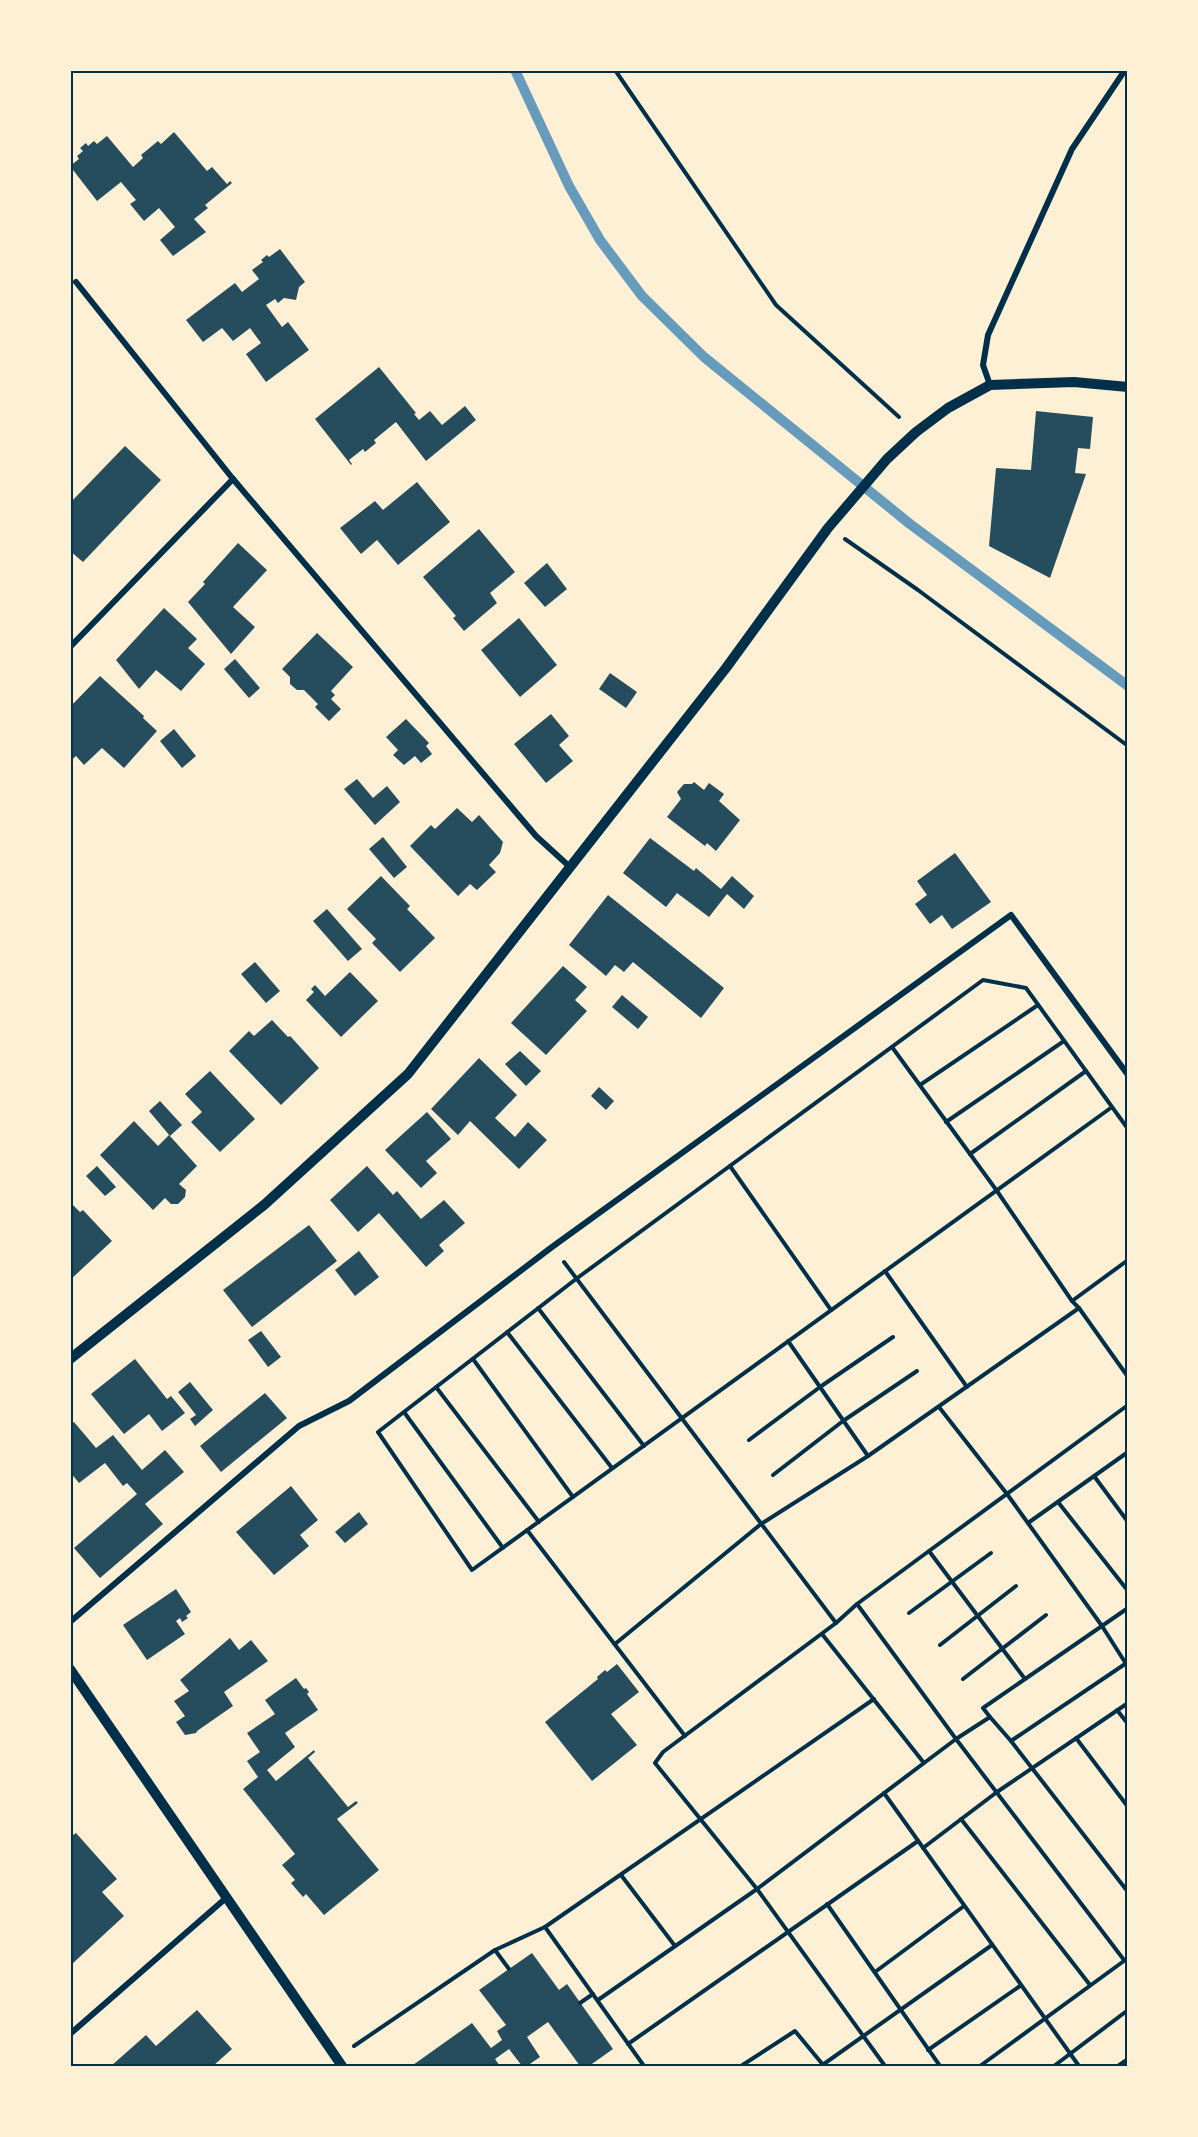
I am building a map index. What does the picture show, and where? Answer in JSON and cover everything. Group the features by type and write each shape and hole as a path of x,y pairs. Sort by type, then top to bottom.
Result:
{"street":[{"path":"990,385 983,365 988,335 1072,149 1125,70"},
{"path":"76,282 232,479 536,836 570,867"},
{"path":"70,1359 264,1205 408,1074 726,668 828,528 887,459 916,432 948,408 990,385 1074,382 1128,387"},
{"path":"70,647 232,479"},
{"path":"70,1622 299,1426 349,1401 552,1246 1011,915 1128,1075"},
{"path":"70,1669 339,2062"},
{"path":"70,2034 226,1898"}],"path":[{"path":"615,70 776,305 916,432"},
{"path":"828,528 918,590 1128,746"},
{"path":"1112,1107 472,1570 378,1432 576,1279 983,980 1026,988 1128,1129"},
{"path":"920,1085 1038,1005"},
{"path":"946,1122 1064,1041"},
{"path":"892,1047 1128,1377"},
{"path":"970,1154 1086,1071"},
{"path":"730,1166 831,1311"},
{"path":"552,1246 836,1623"},
{"path":"1072,1300 1128,1260"},
{"path":"885,1271 967,1387"},
{"path":"538,1308 644,1446"},
{"path":"615,1644 761,1524 868,1456 1079,1308"},
{"path":"507,1332 612,1468"},
{"path":"749,1440 820,1387 893,1337"},
{"path":"788,1341 868,1456"},
{"path":"473,1359 573,1497"},
{"path":"773,1475 843,1421 917,1371"},
{"path":"436,1387 539,1522"},
{"path":"885,2067 757,1889 655,1763 663,1752 822,1634 857,1604 1128,1404"},
{"path":"939,1407 1007,1494 1127,1664 1011,1741"},
{"path":"404,1412 503,1548"},
{"path":"1028,1523 1127,1453"},
{"path":"1094,1476 1128,1522"},
{"path":"1058,1502 1128,1591"},
{"path":"527,1530 685,1736"},
{"path":"929,1551 1025,1679"},
{"path":"909,1613 991,1553"},
{"path":"940,1645 1016,1586"},
{"path":"857,1604 956,1739 1126,1959 980,2067"},
{"path":"1128,1608 983,1708 1128,1892"},
{"path":"963,1679 1046,1615"},
{"path":"822,1634 924,1763"},
{"path":"339,2062 495,1950 545,1927 874,1699"},
{"path":"923,1848 997,1792 1128,1703"},
{"path":"1117,1710 1128,1724"},
{"path":"598,2000 757,1889 956,1739 990,1717"},
{"path":"1076,1738 1128,1807"},
{"path":"884,1793 1079,2067"},
{"path":"961,1819 1090,1985"},
{"path":"628,2044 918,1841"},
{"path":"621,1875 675,1946"},
{"path":"827,1904 940,2067"},
{"path":"874,1972 964,1906"},
{"path":"545,1927 644,2067"},
{"path":"741,2067 795,2031 823,2066 992,1946"},
{"path":"495,1950 509,1970"},
{"path":"928,2049 1020,1986"},
{"path":"580,2003 593,1994"},
{"path":"1054,2067 1128,2010"},
{"path":"1118,2067 1128,2059"}],"building":[{"path":"174,132 207,171 212,167 227,184 230,181 232,183 205,205 208,208 194,219 206,232 173,256 160,240 175,227 159,208 144,221 130,204 136,200 121,182 97,201 70,166 79,159 77,156 83,151 80,148 86,143 88,146 94,141 97,144 107,136 133,167 143,158 141,155 158,141 161,144"},
{"path":"280,249 305,282 299,287 296,300 284,298 278,303 275,299 266,305 282,327 288,322 309,350 266,382 246,354 261,343 250,328 233,341 222,328 203,342 186,320 235,283 242,292 259,279 252,270 263,262 261,260 267,255 269,257"},
{"path":"379,367 416,413 414,414 419,420 430,411 442,425 465,406 476,420 426,461 396,422 374,440 376,443 365,452 363,449 349,460 351,465 315,419"},
{"path":"1036,411 1093,417 1090,449 1078,448 1075,473 1086,474 1050,578 989,546 996,468 1031,470"},
{"path":"125,446 161,480 83,562 70,551 70,503"},
{"path":"417,482 450,522 398,565 377,540 361,554 340,528 375,501 383,510"},
{"path":"479,529 515,572 490,593 497,603 464,631 453,618 456,616 423,577"},
{"path":"238,543 267,570 233,607 255,627 231,654 188,602"},
{"path":"547,563 567,589 545,607 524,583"},
{"path":"164,608 197,639 188,648 205,664 181,691 156,670 139,689 116,660"},
{"path":"519,618 557,665 520,697 481,650"},
{"path":"317,633 353,667 331,691 335,695 331,699 341,709 329,721 315,707 318,704 304,690 297,690 290,684 290,677 282,669"},
{"path":"235,659 260,688 249,698 224,669"},
{"path":"610,673 637,692 626,708 599,689"},
{"path":"100,676 157,731 124,768 102,748 84,765 76,756 70,761 70,707"},
{"path":"551,714 569,736 559,745 573,761 546,783 514,744"},
{"path":"406,719 429,743 426,746 432,754 421,763 415,756 404,765 393,755 398,750 386,737"},
{"path":"174,729 196,756 182,768 160,741"},
{"path":"357,779 373,798 387,786 400,802 375,825 344,789"},
{"path":"694,782 704,790 709,783 724,794 719,801 740,820 716,851 707,843 705,846 667,817 681,799 677,792 684,784"},
{"path":"457,808 472,822 479,815 503,842 500,853 489,865 496,872 477,890 470,884 458,896 410,846 431,825 435,829"},
{"path":"383,837 407,867 394,878 369,849"},
{"path":"650,838 694,871 696,868 721,889 732,876 754,896 744,909 727,894 709,917 677,893 666,907 623,873"},
{"path":"955,853 991,902 952,929 942,915 930,924 915,904 927,895 917,881"},
{"path":"381,876 410,906 407,909 435,938 400,972 372,943 376,939 347,909"},
{"path":"608,895 724,988 701,1018 633,962 624,972 615,965 606,976 569,945"},
{"path":"327,909 362,949 348,961 313,921"},
{"path":"255,962 280,991 266,1003 241,974"},
{"path":"563,966 587,987 575,1000 587,1011 546,1055 511,1023"},
{"path":"350,972 378,1001 341,1037 306,1000 314,992 311,989 315,985 325,996"},
{"path":"622,995 648,1017 638,1029 612,1007"},
{"path":"272,1020 319,1068 281,1105 229,1051 249,1031 254,1036"},
{"path":"520,1051 541,1071 526,1086 505,1064"},
{"path":"479,1058 517,1095 495,1118 515,1137 528,1122 547,1140 519,1169 470,1121 458,1135 431,1109"},
{"path":"210,1071 255,1119 220,1152 191,1122 202,1112 185,1094"},
{"path":"599,1087 614,1101 606,1110 591,1096"},
{"path":"160,1101 182,1125 170,1136 149,1111"},
{"path":"427,1112 451,1139 426,1161 437,1173 421,1188 385,1150"},
{"path":"134,1121 158,1146 169,1135 197,1166 179,1184 186,1190 185,1197 178,1204 171,1204 165,1198 153,1210 100,1155"},
{"path":"97,1166 116,1187 105,1196 86,1176"},
{"path":"367,1166 393,1195 397,1191 421,1219 444,1200 465,1223 439,1245 444,1251 426,1267 379,1213 358,1232 330,1200"},
{"path":"70,1202 80,1212 83,1210 112,1241 70,1280"},
{"path":"309,1225 337,1261 252,1327 223,1290"},
{"path":"359,1251 379,1277 355,1296 335,1270"},
{"path":"261,1331 281,1357 268,1367 248,1340"},
{"path":"135,1359 167,1399 171,1396 185,1413 162,1431 149,1414 124,1434 91,1394"},
{"path":"190,1382 213,1410 195,1426 190,1419 196,1415 178,1392"},
{"path":"265,1393 287,1418 221,1472 200,1446"},
{"path":"74,1422 96,1448 113,1435 142,1470 165,1450 184,1472 145,1504 163,1524 100,1578 74,1548 137,1494 127,1483 123,1486 105,1463 79,1483 70,1472 70,1425"},
{"path":"291,1486 318,1520 300,1535 309,1546 274,1575 236,1532"},
{"path":"359,1512 368,1524 345,1543 335,1532"},
{"path":"176,1589 191,1612 182,1622 180,1618 176,1621 185,1634 147,1660 123,1625"},
{"path":"230,1638 239,1650 251,1640 268,1661 224,1692 233,1706 196,1733 185,1735 176,1722 185,1716 174,1701 189,1691 180,1680"},
{"path":"617,1664 639,1692 611,1714 637,1745 592,1781 545,1722 598,1679 597,1677 605,1670 607,1672"},
{"path":"296,1678 309,1692 307,1694 318,1710 285,1733 295,1747 267,1770 276,1781 314,1750 315,1752 308,1758 348,1807 356,1801 358,1803 337,1819 379,1870 324,1915 306,1894 303,1897 291,1883 295,1880 282,1865 295,1854 243,1789 258,1777 247,1761 260,1752 247,1733 275,1714 265,1700"},
{"path":"76,1833 117,1879 102,1892 124,1916 72,1964 70,1837"},
{"path":"532,1953 559,1990 567,1984 613,2049 589,2066 580,2066 548,2022 527,2037 540,2057 527,2066 522,2066 509,2049 495,2059 500,2066 413,2065 472,2023 491,2048 502,2040 497,2031 506,2025 479,1990"},
{"path":"197,2010 232,2049 213,2066 111,2066 146,2035 156,2046"}],"waterway":[{"path":"515,70 569,186 600,240 642,296 704,357 910,524 1128,686"}]}
